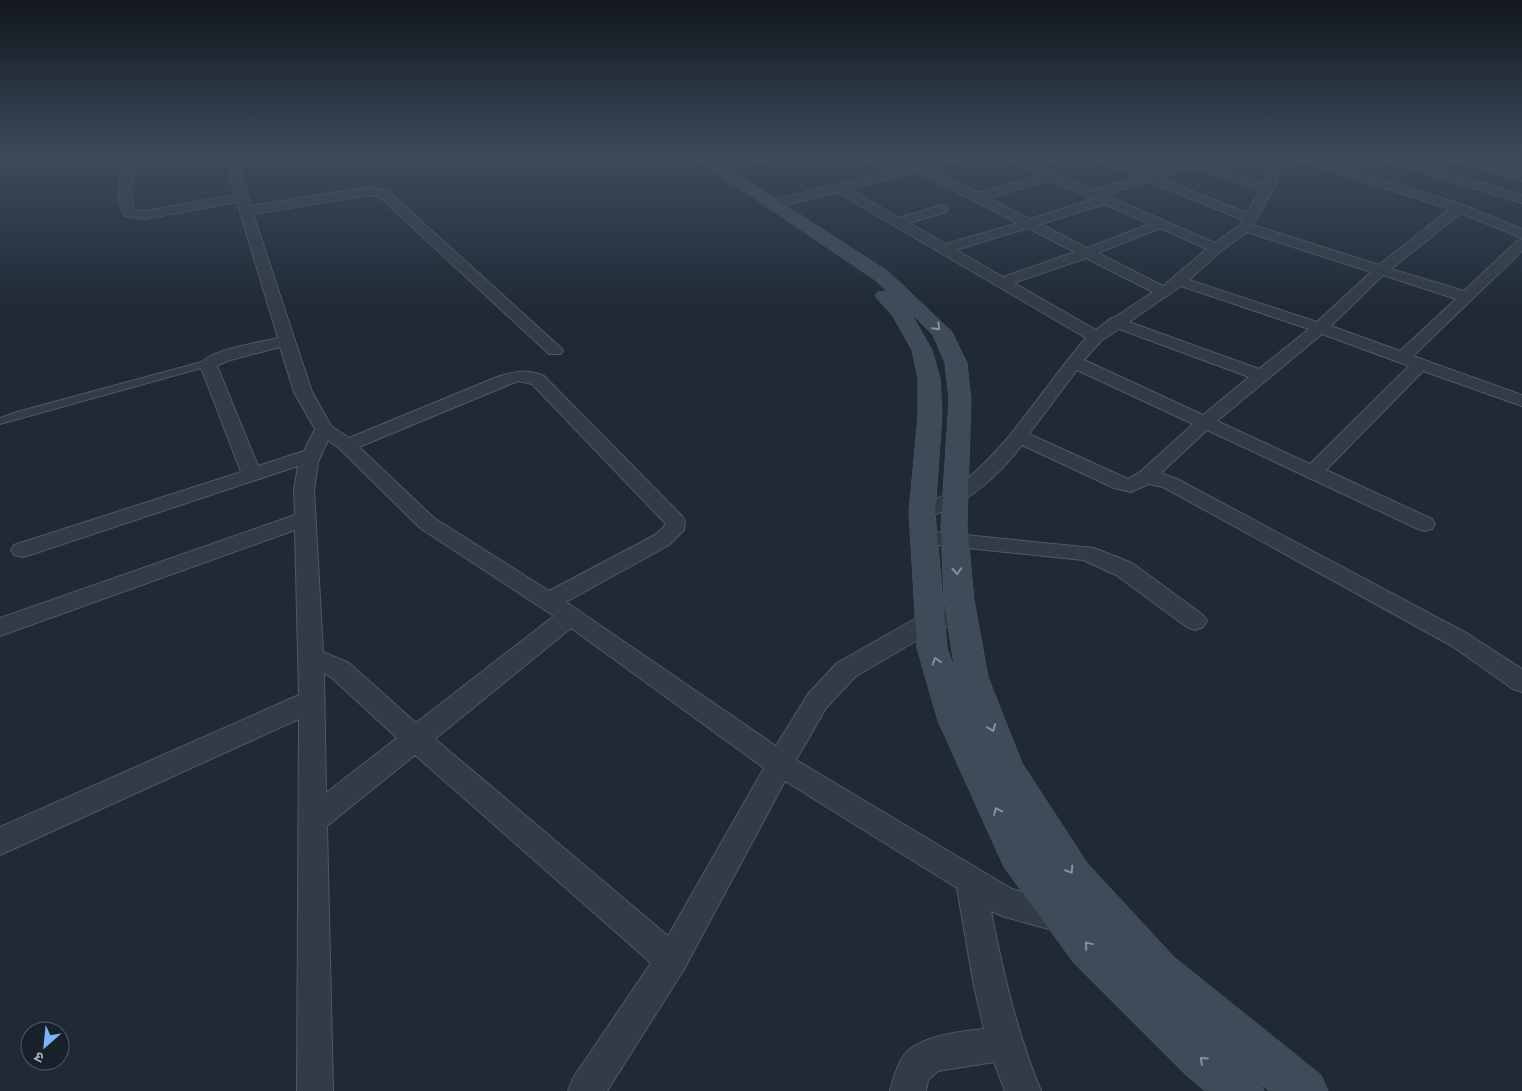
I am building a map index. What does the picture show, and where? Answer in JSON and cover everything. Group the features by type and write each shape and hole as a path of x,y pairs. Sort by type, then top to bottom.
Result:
{"street":[{"path":"127,207 130,213 145,215 218,207"},
{"path":"245,207 303,392 324,429 347,445 427,523 572,616 781,765 1005,902 1068,920 1104,911"},
{"path":"398,207 555,351"},
{"path":"761,207 842,260 873,284 900,312 922,350 930,378 930,416 923,525 932,648 955,721 1017,854 1096,955 1202,1060 1241,1091"},
{"path":"778,207 882,276 942,332 956,363 960,400 955,498 961,615 972,677 1008,770 1073,876 1159,972 1305,1091"},
{"path":"872,207 1096,337"},
{"path":"998,207 1162,291"},
{"path":"945,249 1082,207"},
{"path":"1121,207 1216,248"},
{"path":"1213,207 1248,223 1381,270 1466,297"},
{"path":"923,525 984,476 1096,337 1115,322 1179,281 1248,223 1257,207"},
{"path":"1457,207 1505,225 1522,234"},
{"path":"1018,436 1121,484 1136,485 1205,422 1320,328 1381,270 1460,208"},
{"path":"898,222 942,209"},
{"path":"1003,282 1089,252 1160,224"},
{"path":"1402,358 1522,244"},
{"path":"1179,281 1320,328 1522,401"},
{"path":"1115,322 1262,376"},
{"path":"252,474 208,368 209,362 221,357 287,342"},
{"path":"1074,362 1425,524"},
{"path":"1313,472 1420,364"},
{"path":"347,445 498,382 519,375 530,376 538,380 675,521 674,530 662,540 549,601"},
{"path":"315,1091 312,701 304,490 308,462 324,429"},
{"path":"22,550 312,455"},
{"path":"1146,477 1170,483 1451,635 1522,682"},
{"path":"0,627 305,519"},
{"path":"923,525 956,542 1086,553 1124,569 1195,621"},
{"path":"586,1091 672,960 798,731 818,701 846,670 930,621 961,615"},
{"path":"313,820 572,616"},
{"path":"311,657 340,670 416,739 672,960"},
{"path":"0,841 312,701"},
{"path":"970,879 993,1004 1023,1091"},
{"path":"908,1091 911,1077 919,1065 933,1054 1005,1043"}],"lane":[{"path":"0,421 209,362"}]}
